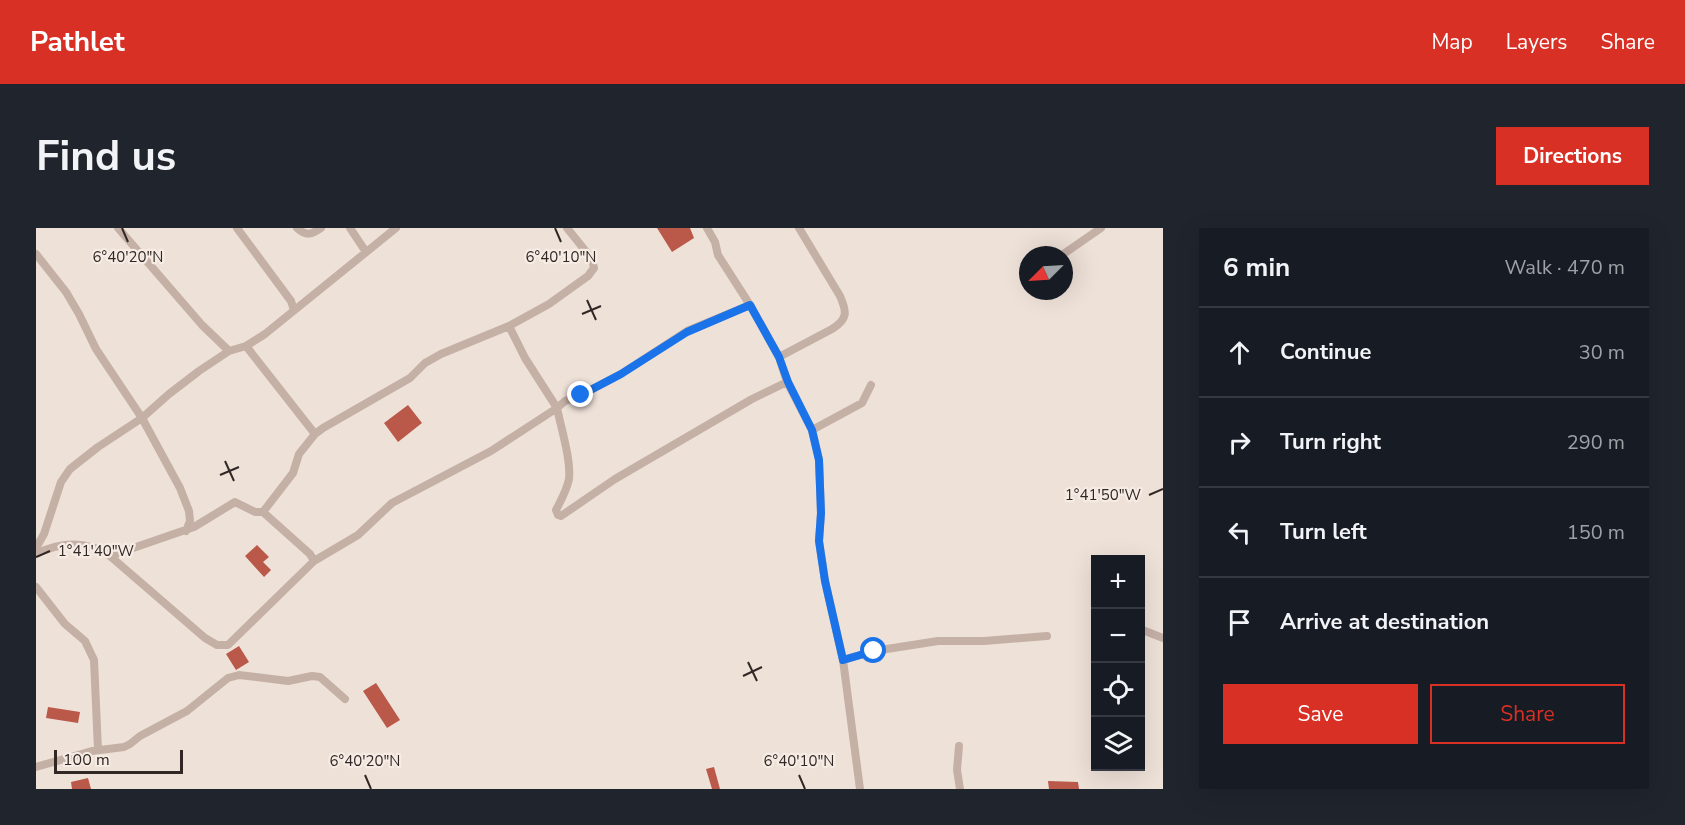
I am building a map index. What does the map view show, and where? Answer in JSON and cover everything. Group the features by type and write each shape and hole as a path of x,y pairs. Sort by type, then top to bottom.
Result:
{"street":[{"path":"118,228 201,325 229,351"},
{"path":"237,228 291,302 294,310"},
{"path":"297,228 308,234 321,228"},
{"path":"350,228 366,252"},
{"path":"36,548 45,534 62,482 70,469 142,418 184,383 229,351 246,346 265,334 396,228"},
{"path":"262,512 293,473 299,454 315,434 410,378 425,363 441,354 510,326 549,304 588,276 594,268 592,259 567,228"},
{"path":"707,228 716,242 718,255 750,305 779,357 788,382 812,430 819,460 821,513 819,541 825,581 843,660 860,789"},
{"path":"779,357 820,337 840,324 845,315 845,307 840,296 799,228"},
{"path":"1073,247 1101,228"},
{"path":"36,254 66,292 96,349 142,418 180,488 189,511 190,521 186,531"},
{"path":"36,554 68,544 103,551 205,638 217,645 228,645 314,561 358,535 393,503 490,450 565,401 621,374 687,332 750,305"},
{"path":"510,326 525,358 557,408 569,479 566,492 556,510 561,516 615,479 752,399 788,382"},
{"path":"246,346 315,434"},
{"path":"812,430 862,403 871,385"},
{"path":"110,556 176,532 186,531 235,502 255,512 262,512 310,554 314,561"},
{"path":"36,587 65,624 85,641 94,660 98,750"},
{"path":"1145,631 1163,638"},
{"path":"843,660 874,651 939,641 984,641 1047,636"},
{"path":"36,767 98,750 124,747 187,711 228,678 239,675 288,681 312,676 320,678 345,699"},
{"path":"959,746 957,770 960,789"}],"building":[{"path":"657,228 690,228 694,238 672,252"},
{"path":"408,405 422,423 398,442 384,423"},
{"path":"257,545 269,557 263,562 271,570 264,577 245,556"},
{"path":"239,646 249,662 236,670 226,654"},
{"path":"376,683 400,720 387,728 363,691"},
{"path":"48,707 80,712 78,723 46,718"},
{"path":"714,767 720,789 712,789 706,769"},
{"path":"88,778 91,789 72,789 71,782"},
{"path":"1048,781 1078,782 1079,789 1049,789"}],"route":[{"path":"581,395 621,374 687,332 750,305 779,357 788,382 812,430 819,460 821,513 819,541 825,581 843,660 874,651"}]}
